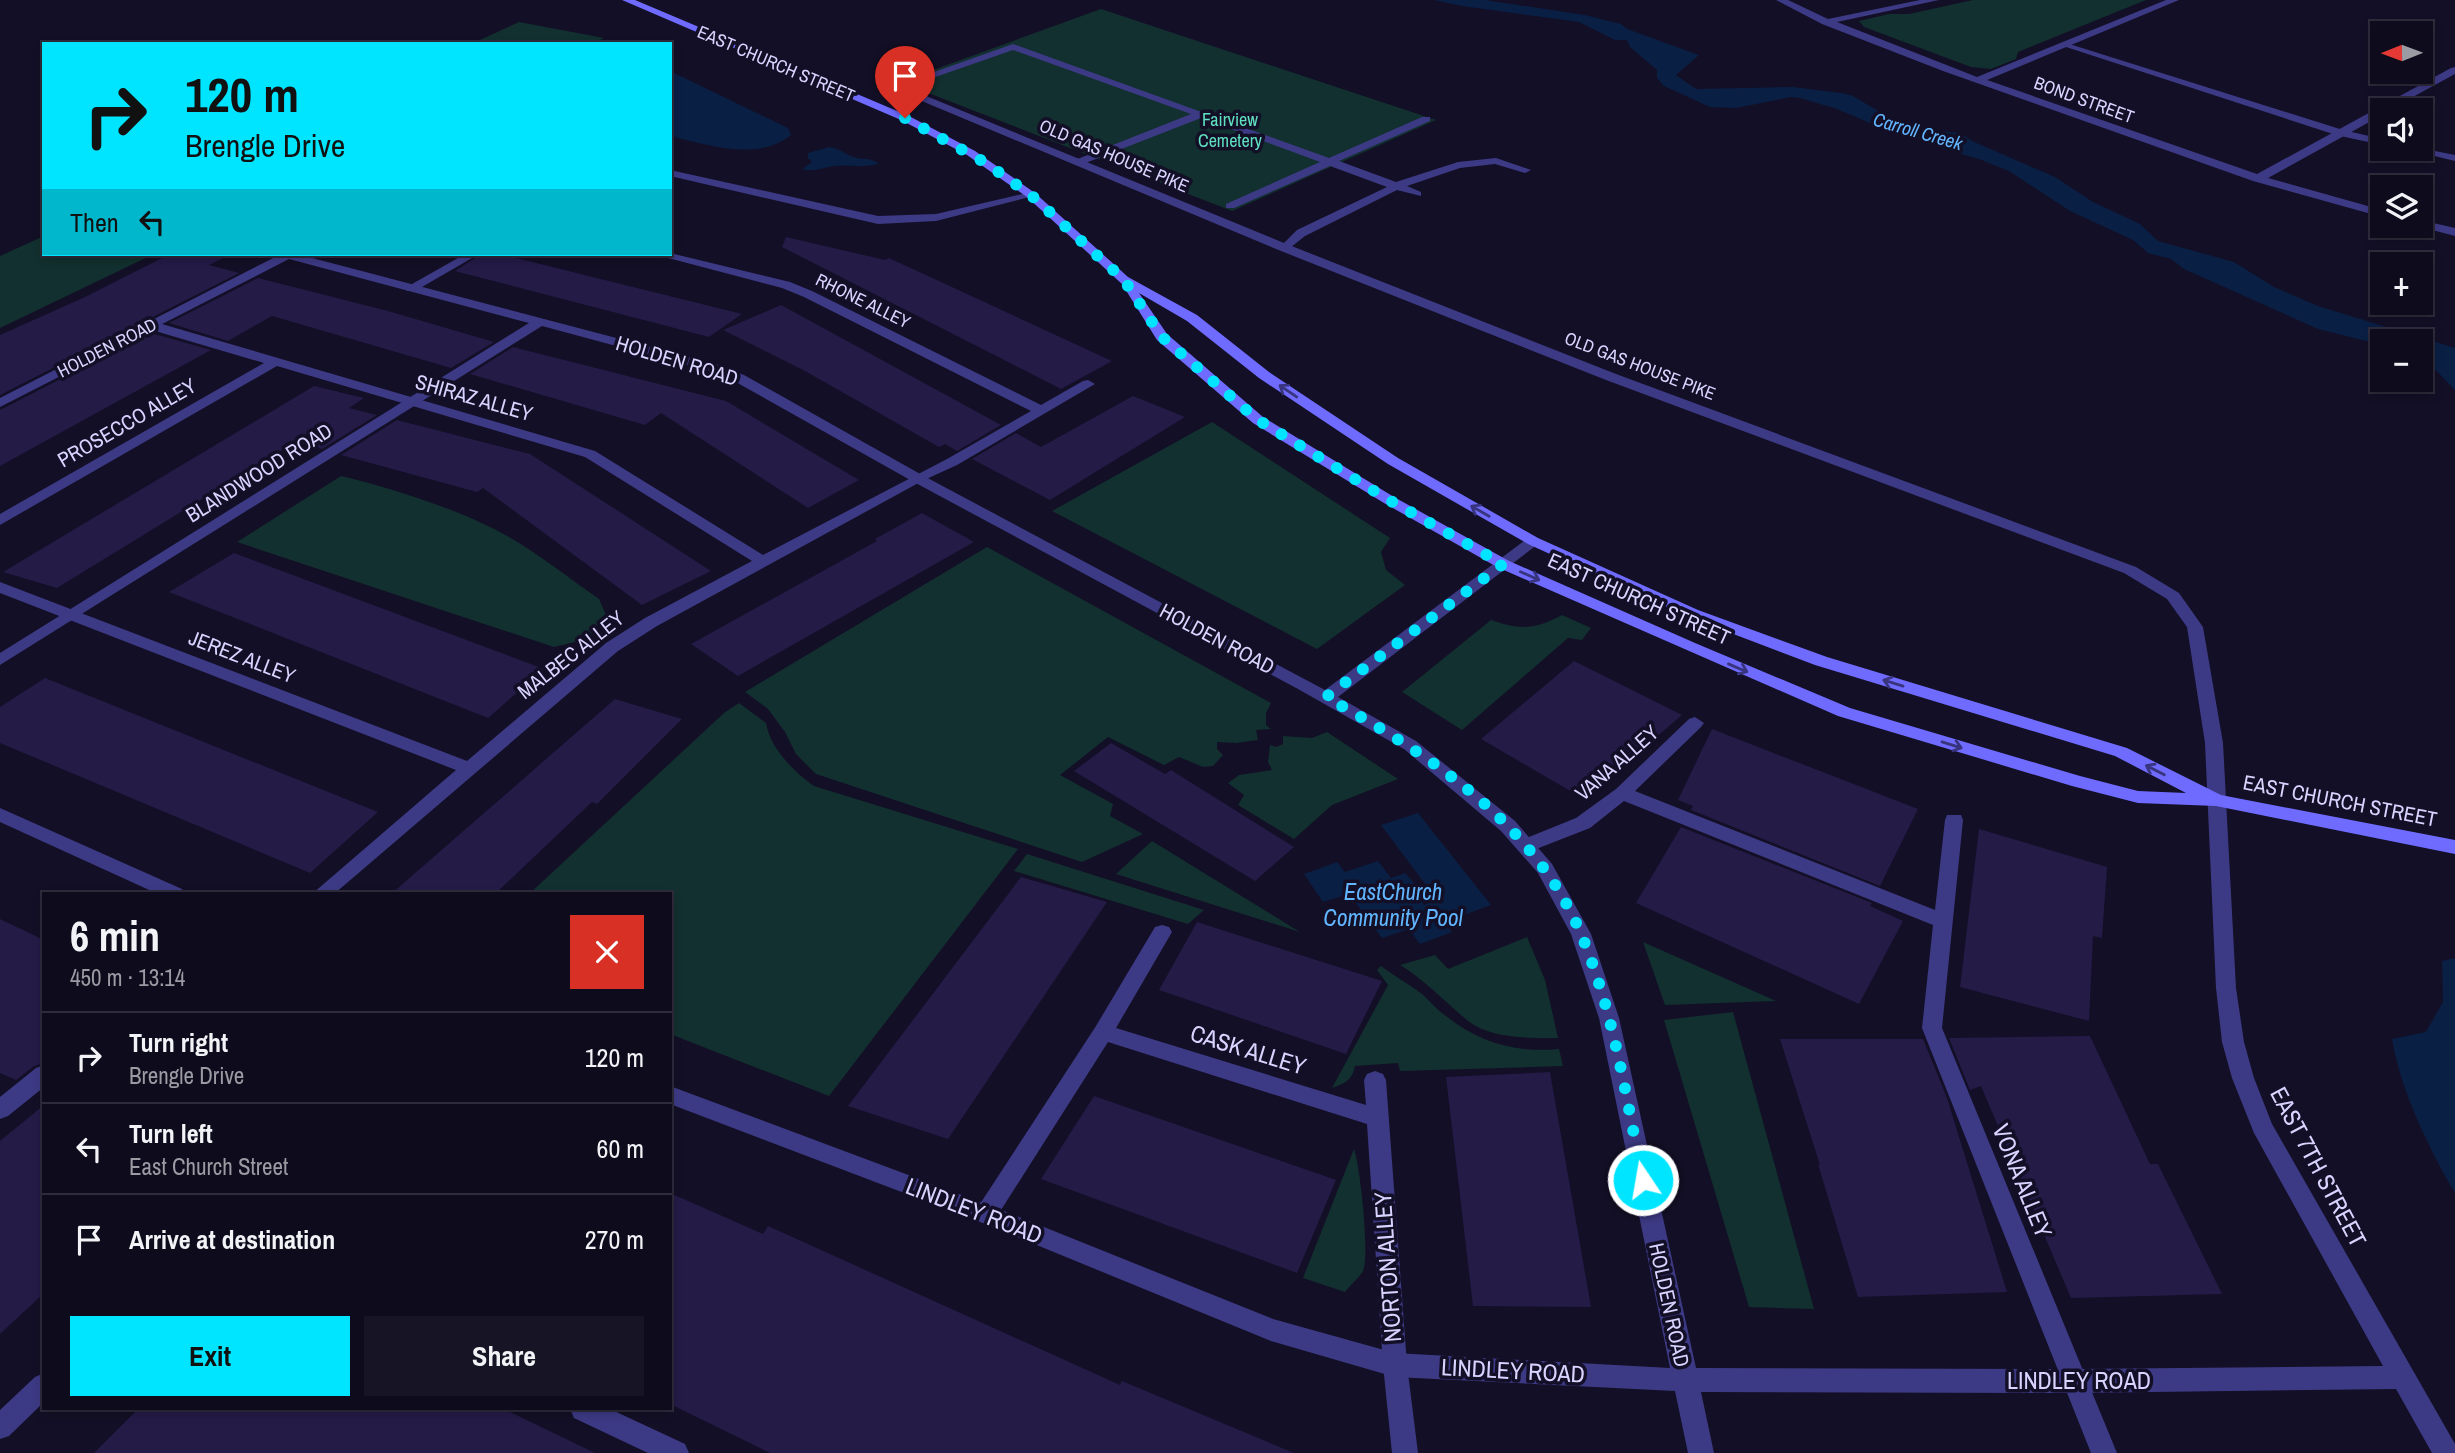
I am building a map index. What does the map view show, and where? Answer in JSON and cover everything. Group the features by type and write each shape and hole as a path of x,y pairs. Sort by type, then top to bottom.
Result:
{"main road":[{"name":"EAST CHURCH STREET","path":"627,0 905,118 971,153 1031,195 1124,280 1192,318 1264,375 1393,461 1533,541 1692,613 1821,661 2121,752 2216,800"},
{"name":"EAST CHURCH STREET","path":"1124,280 1162,337 1258,420 1389,500 1503,564 1689,647 1844,712 2078,782 2138,797 2216,800 2455,847"}],"street":[{"name":"BOND STREET","path":"1781,0 1825,22 1978,80 2298,193 2370,211"},
{"path":"1825,22 1934,0"},
{"path":"1978,80 2174,0"},
{"path":"2066,44 2340,133 2370,139"},
{"name":"OLD GAS HOUSE PIKE","path":"1201,114 1013,47 897,87 1285,248 1611,377 2130,570 2173,596 2195,627 2214,743 2216,800"},
{"path":"2404,98 2455,70"},
{"path":"1079,162 1201,114 1417,194"},
{"path":"2257,179 2370,117"},
{"path":"1230,206 1426,119"},
{"path":"2433,154 2455,158"},
{"path":"1285,248 1301,233 1397,186 1458,165 1496,161 1525,170"},
{"path":"672,173 878,220 901,221 942,216 1031,195"},
{"path":"2433,226 2455,232"},
{"name":"HOLDEN ROAD","path":"0,403 285,256"},
{"name":"HOLDEN ROAD","path":"296,256 714,368 739,378 917,478 1326,697 1410,745 1508,826 1545,869 1581,934 1609,1018 1701,1453"},
{"path":"411,288 469,256"},
{"name":"RHONE ALLEY","path":"667,256 786,285 808,294 1040,410"},
{"name":"BLANDWOOD ROAD","path":"0,660 540,322"},
{"name":"SHIRAZ ALLEY","path":"150,325 590,454 764,562"},
{"name":"PROSECCO ALLEY","path":"0,520 275,362"},
{"path":"917,478 952,462 1088,384"},
{"name":"MALBEC ALLEY","path":"324,892 612,647 651,622 917,478"},
{"path":"1326,697 1533,541"},
{"name":"JEREZ ALLEY","path":"0,587 468,768"},
{"name":"VANA ALLEY","path":"1526,846 1583,823 1622,793 1695,723"},
{"path":"1622,793 1943,921"},
{"name":"EAST 7TH STREET","path":"2216,800 2226,988 2233,1042 2243,1078 2262,1127 2446,1453"},
{"path":"0,814 171,892"},
{"name":"VONA ALLEY","path":"1954,820 1931,1028 2104,1453"},
{"path":"986,1214 1103,1032 1163,932"},
{"name":"CASK ALLEY","path":"1103,1032 1378,1118"},
{"path":"0,1110 42,1076"},
{"name":"NORTON ALLEY","path":"1375,1080 1395,1365 1405,1453"},
{"name":"LINDLEY ROAD","path":"672,1096 986,1214 1271,1329 1395,1365 1685,1380 2075,1381 2404,1377"},
{"path":"0,1427 42,1387"},
{"path":"585,1410 676,1453"}],"green space":[{"path":"1973,0 2146,0 2018,52 2016,59 1991,69 1971,67 1864,27 1859,21 1889,14 1909,14"},
{"name":"Fairview Cemetery","path":"1101,9 1436,120 1232,211 900,82"},
{"path":"519,22 604,38 597,42 475,42"},
{"path":"42,237 42,256 150,256 0,328 0,256"},
{"path":"1212,422 1390,538 1381,552 1386,570 1405,585 1317,649 1052,511"},
{"path":"341,476 427,501 491,527 532,551 599,599 606,615 588,639 554,647 237,542"},
{"path":"987,547 1271,703 1266,713 1266,725 1271,729 1256,730 1258,740 1217,742 1217,749 1223,755 1213,766 1203,767 1179,757 1164,765 1108,737 1060,775 1113,804 1110,816 1143,834 1082,862 816,774 796,754 785,732 768,709 745,692"},
{"path":"1562,615 1591,628 1582,640 1568,638 1462,730 1402,692 1491,620 1527,627 1543,624"},
{"path":"739,703 766,723 772,741 784,759 814,786 1018,849 829,1096 672,1035 672,892 531,892 724,713"},
{"path":"1327,732 1398,779 1332,805 1294,839 1238,805 1244,795 1228,783 1239,775 1272,770 1268,762 1270,745 1276,747 1283,744 1283,736 1312,738"},
{"path":"1152,841 1300,932 1116,874"},
{"path":"1027,854 1204,910 1188,924 1014,871"},
{"path":"1527,937 1545,980 1558,1038 1511,1036 1477,1027 1400,965 1435,955 1448,969"},
{"path":"1643,942 1776,1001 1665,1005"},
{"path":"1381,966 1472,1033 1513,1047 1559,1049 1563,1066 1400,1071 1398,1063 1355,1066 1348,1080 1332,1088 1388,985 1377,970"},
{"path":"1733,1012 1814,1309 1749,1307 1664,1020"},
{"path":"1354,1149 1363,1210 1365,1262 1361,1274 1345,1292 1303,1278"}],"water":[{"name":"Carroll Creek","path":"1434,0 1485,0 1585,15 1621,24 1627,29 1699,55 1676,75 1696,89 1793,87 1841,93 1851,95 1899,123 1917,129 1961,133 1972,141 2055,177 2093,202 2140,224 2158,241 2234,262 2274,287 2318,306 2393,329 2370,329 2370,342 2318,329 2184,269 2171,259 2148,253 2133,240 2070,211 2009,171 1930,145 1923,140 1889,131 1837,109 1791,97 1736,108 1710,107 1664,86 1657,78 1657,70 1630,47 1627,40 1615,40 1579,22"},
{"path":"672,72 788,128 791,135 763,148 748,150 716,147 672,136"},
{"path":"829,147 879,164 802,169 812,162 808,153"},
{"path":"2433,341 2455,348 2455,390 2433,367"},
{"name":"EastChurch Community Pool","path":"1418,813 1491,905 1453,919 1449,915 1440,917 1452,932 1420,944 1409,929 1382,938 1349,894 1323,902 1304,874 1337,862 1345,872 1378,861 1391,878 1405,873 1424,894 1418,896 1424,905 1437,900 1381,825"},
{"path":"2455,958 2455,1193 2417,1118 2402,1078 2392,1039 2426,1032 2443,1002 2442,961"}],"building":[{"path":"786,237 885,260 889,258 1112,361 1061,389 782,247"},
{"path":"166,256 227,256 209,265 239,273 0,395 0,335 85,297"},
{"path":"478,256 508,256 742,314 709,337 455,271"},
{"path":"258,278 388,311 494,342 451,368 272,316 228,341 169,323"},
{"path":"781,305 1001,425 957,451 945,444 939,447 805,371 723,330"},
{"path":"151,333 211,350 0,466 0,410"},
{"path":"513,347 726,401 859,480 808,508 661,413 645,425 470,374"},
{"path":"314,386 364,398 349,408 377,415 322,449 295,442 57,588 3,572"},
{"path":"1133,396 1185,417 1050,500 972,459 1016,433 1041,447"},
{"path":"397,420 530,454 711,571 642,605 483,488 477,492 341,455"},
{"path":"922,513 974,542 738,676 691,644 877,541 875,539"},
{"path":"234,553 544,669 488,718 169,592"},
{"path":"1574,661 1682,715 1584,799 1481,739"},
{"path":"45,678 378,812 310,873 0,743 0,707"},
{"path":"615,699 682,719 597,804 592,802 497,892 393,892"},
{"path":"1712,729 1918,809 1880,886 1691,810 1693,806 1678,800"},
{"path":"1111,743 1165,774 1171,770 1294,847 1255,881 1074,771"},
{"path":"1681,827 1872,903 1870,906 1903,921 1859,1004 1636,903"},
{"path":"1979,829 2107,867 2102,938 2093,936 2089,1021 1960,987"},
{"path":"1021,877 1107,902 948,1139 848,1106"},
{"path":"0,919 42,939 42,1064 34,1066 16,1080 0,1073"},
{"path":"1197,922 1382,981 1346,1054 1159,990"},
{"path":"2090,1036 2150,1164 2158,1164 2222,1294 2071,1298 1981,1086 1970,1090 1949,1038"},
{"path":"1780,1039 1923,1039 1947,1098 2007,1292 1858,1297"},
{"path":"1550,1072 1591,1307 1473,1306 1446,1077"},
{"path":"1094,1096 1336,1180 1297,1273 1041,1179"},
{"path":"42,1107 42,1295 0,1334 0,1141"},
{"path":"672,1194 763,1234 768,1226 1120,1385 1122,1381 1294,1453 770,1453 672,1405"},
{"path":"137,1410 506,1410 595,1453 94,1453"}],"route":[{"path":"905,118 971,153 1031,195 1124,280 1162,337 1258,420 1389,500 1503,564 1326,697 1410,745 1452,776 1508,826 1545,869 1581,934 1609,1018 1643,1180"}]}
